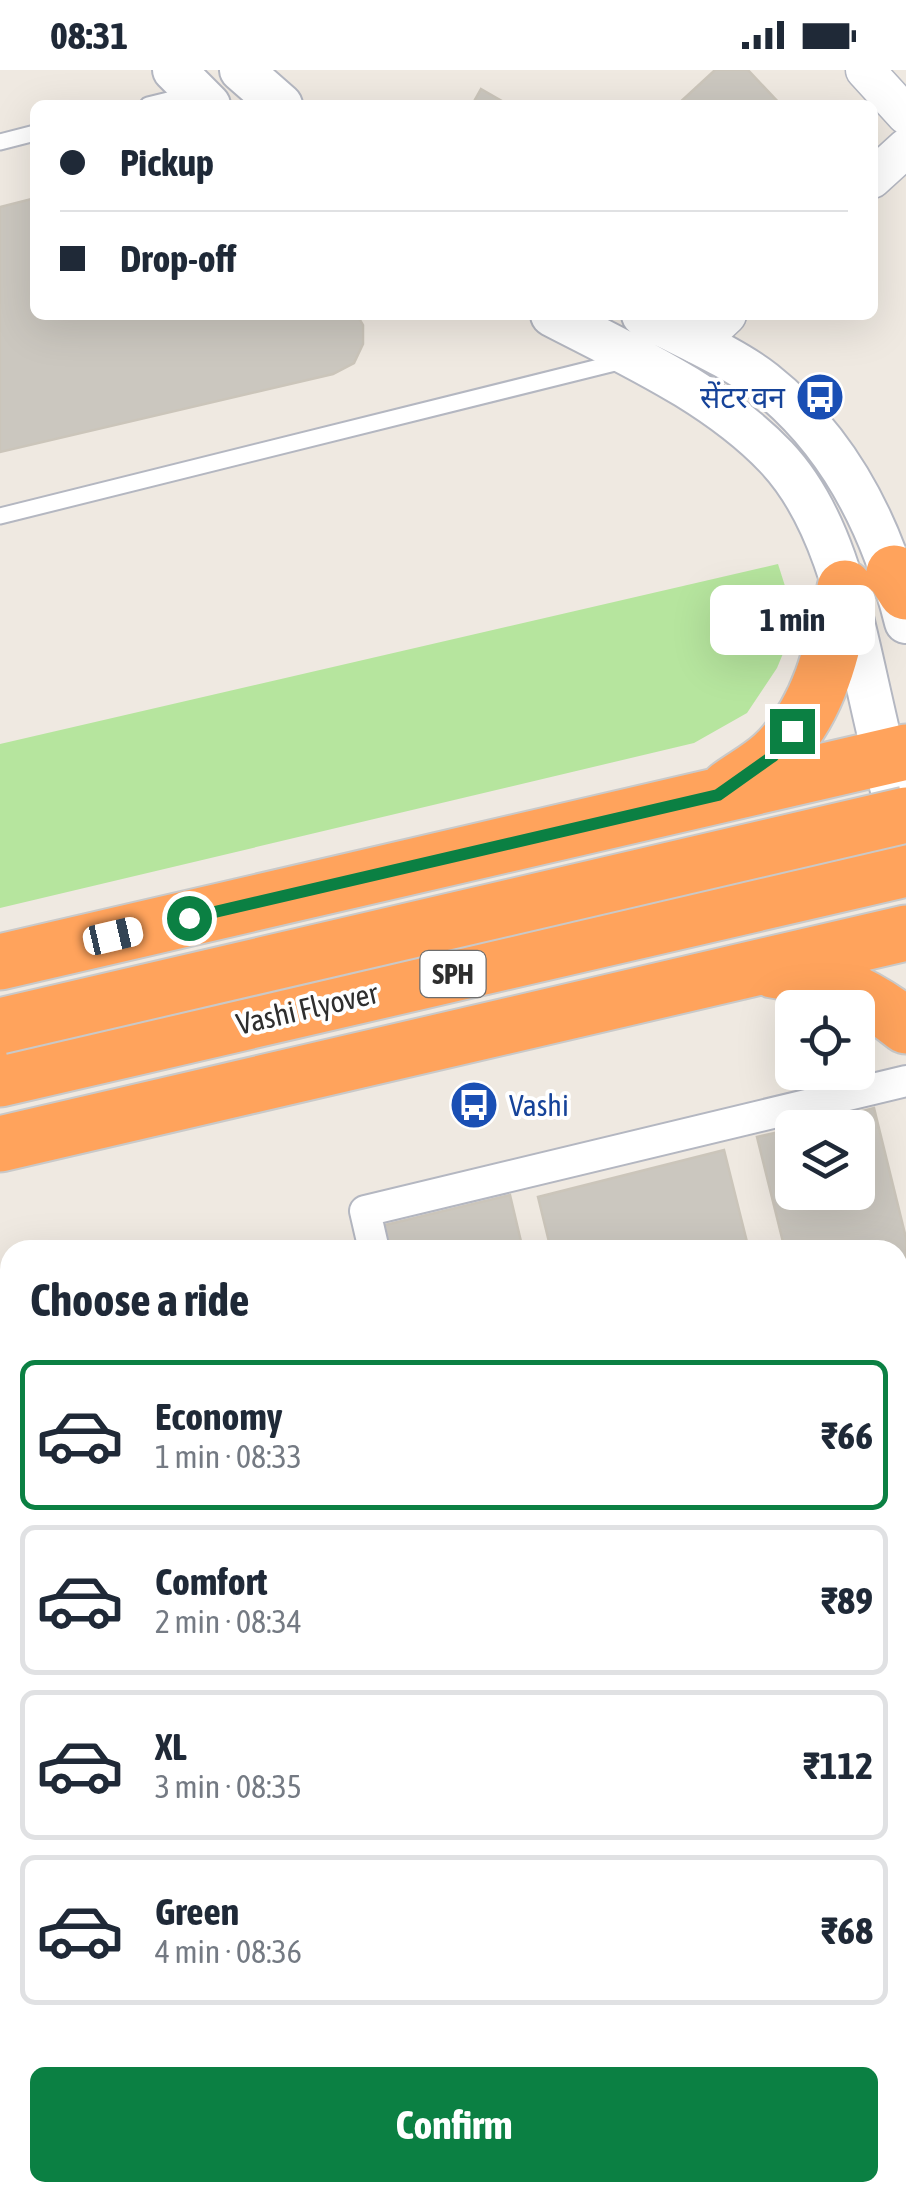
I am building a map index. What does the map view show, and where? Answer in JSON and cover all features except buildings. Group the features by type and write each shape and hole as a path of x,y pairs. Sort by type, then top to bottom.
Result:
{"highway":[{"path":"718,795 773,756 811,707 833,649 888,594"},
{"path":"0,962 895,754"},
{"name":"Vashi Flyover","path":"0,1026 906,815"},
{"name":"Vashi Flyover","path":"0,1080 906,869"},
{"path":"0,1144 906,934"},
{"path":"757,968 821,978 880,1004 906,1026"}],"main road":[{"path":"241,70 275,100"},
{"path":"592,320 647,327 696,344 762,380 815,428 854,485 888,594 895,754 906,850"},
{"path":"647,327 733,418 778,459 812,508 888,594"}],"street":[{"path":"864,70 894,105"},
{"path":"878,174 906,148"},
{"path":"696,344 722,320"},
{"path":"372,1240 364,1210 906,1082"}],"lane":[{"path":"162,100 193,89"},
{"path":"0,142 30,134"},
{"path":"0,516 647,327"}],"green space":[{"path":"778,564 792,608 789,639 777,668 747,713 694,743 0,908 0,744"}],"place":[{"name":"सेंटर वन","path":"820,397"},
{"name":"Vashi","path":"474,1105"}],"route":[{"path":"189,918 718,795 773,756 792,731"}]}
